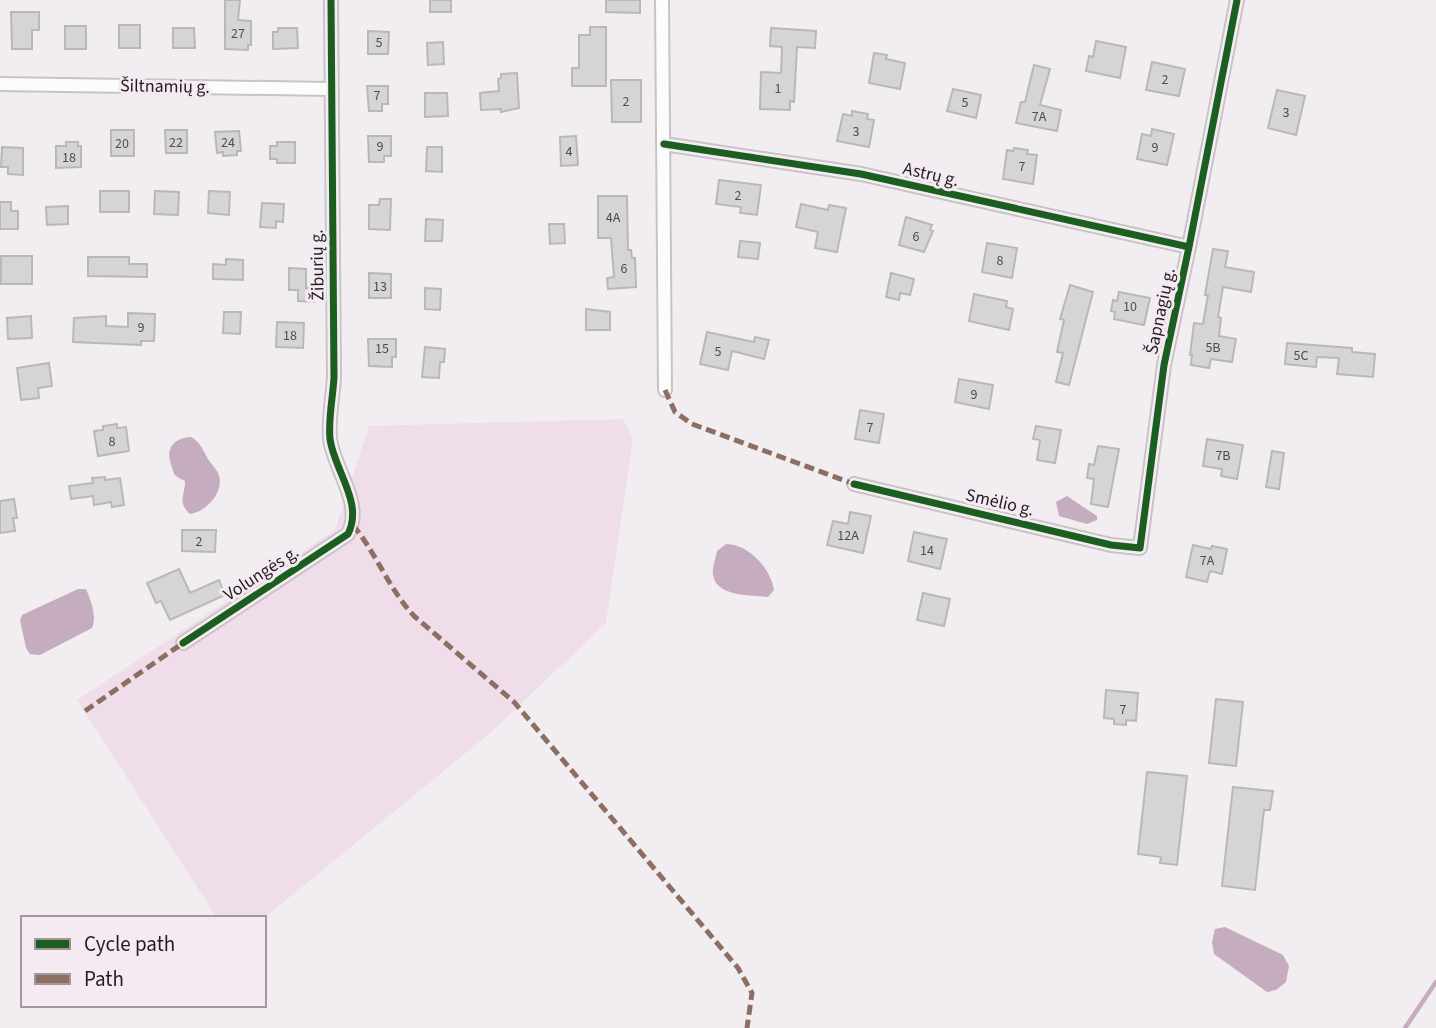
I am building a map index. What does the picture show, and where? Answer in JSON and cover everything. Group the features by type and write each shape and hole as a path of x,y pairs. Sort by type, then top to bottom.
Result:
{"street":[{"name":"Žiburių g.","path":"331,0 334,377 330,439 351,500 353,525"},
{"path":"662,0 665,390"},
{"name":"Šapnagių g.","path":"1140,548 1163,373 1237,0"},
{"name":"Šiltnamių g.","path":"0,84 330,89"},
{"name":"Astrų g.","path":"664,144 861,174 1189,247"},
{"name":"Smėlio g.","path":"854,484 1111,545 1140,548"},
{"name":"Volungės g.","path":"183,643 348,534 353,525"}],"shaded area":[{"path":"623,419 633,439 606,623 490,733 266,916 216,916 77,700 335,530 369,426"},
{"path":"191,437 197,441 220,480 217,493 208,505 190,514 183,502 185,481 175,474 169,453 173,444 180,439"},
{"path":"1067,496 1097,516 1097,520 1087,524 1059,516 1056,502"},
{"path":"726,544 743,548 764,566 774,590 768,597 727,591 715,582 713,571 717,551"},
{"path":"78,589 86,589 90,598 94,614 92,628 40,655 30,654 26,648 20,620 22,615"},
{"path":"1225,927 1283,955 1289,966 1286,982 1276,990 1267,992 1214,954 1212,942 1215,929"}],"building":[{"path":"225,0 240,0 238,20 251,21 251,45 248,45 248,50 225,49"},
{"path":"430,0 451,0 451,12 430,12"},
{"path":"606,0 640,0 640,13 606,12"},
{"path":"11,12 39,12 39,30 32,30 32,49 12,49"},
{"path":"119,25 140,25 140,48 119,48"},
{"path":"65,26 86,26 86,49 65,49"},
{"path":"590,27 606,27 606,86 572,86 572,68 579,68 579,35 590,35"},
{"path":"173,28 194,28 195,48 173,48"},
{"path":"278,28 297,28 298,48 273,49 273,32 278,32"},
{"path":"771,28 816,31 815,48 797,47 794,102 790,101 790,110 760,109 761,72 781,73 782,47 770,46"},
{"path":"368,31 389,32 388,54 368,54"},
{"path":"1096,41 1126,47 1120,78 1086,71 1089,56 1093,57"},
{"path":"443,42 444,64 428,65 427,43"},
{"path":"874,53 905,63 900,89 869,83"},
{"path":"1152,62 1185,69 1179,96 1146,90"},
{"path":"1034,65 1050,69 1040,105 1061,110 1057,131 1016,123 1021,102 1025,102"},
{"path":"517,73 519,108 501,112 501,109 481,110 480,93 499,91 498,79 501,74"},
{"path":"611,80 641,80 641,122 612,122"},
{"path":"367,86 388,86 388,104 382,104 382,111 369,111"},
{"path":"953,89 981,95 976,118 947,111"},
{"path":"1277,90 1305,96 1296,135 1268,128"},
{"path":"425,93 447,93 448,116 425,117"},
{"path":"852,111 868,114 867,119 874,120 869,147 837,141 843,114 852,116"},
{"path":"1152,129 1174,134 1167,165 1137,159 1142,134 1151,136"},
{"path":"111,130 134,130 134,156 111,156"},
{"path":"165,130 187,130 187,153 166,153"},
{"path":"239,131 241,151 237,151 237,155 223,156 223,152 217,153 215,132"},
{"path":"368,136 391,136 391,156 384,156 384,162 369,162"},
{"path":"576,136 578,165 561,166 560,137"},
{"path":"66,142 78,142 78,146 81,146 81,167 56,168 56,146 66,146"},
{"path":"277,142 295,142 295,163 277,163 277,159 270,159 270,146 277,146"},
{"path":"2,147 23,148 23,175 8,174 8,167 1,167"},
{"path":"427,147 442,147 442,172 426,171"},
{"path":"1014,148 1028,150 1027,154 1037,155 1033,184 1003,179 1007,150 1013,151"},
{"path":"719,180 761,185 757,215 740,213 741,207 716,204"},
{"path":"100,191 129,191 129,212 100,212"},
{"path":"155,191 179,192 178,215 154,214"},
{"path":"209,191 230,192 229,215 208,213"},
{"path":"598,196 627,196 628,250 631,250 632,258 635,258 636,287 608,289 607,278 614,277 611,238 598,238"},
{"path":"380,199 391,199 390,230 369,229 369,205 379,205"},
{"path":"0,202 11,202 11,211 18,211 18,229 0,229"},
{"path":"262,203 284,204 283,222 276,221 276,228 260,227"},
{"path":"801,204 828,210 829,205 846,208 837,252 815,248 818,232 796,227"},
{"path":"68,206 68,224 47,225 46,207"},
{"path":"906,217 932,225 930,230 933,231 924,252 899,245"},
{"path":"426,219 443,220 442,241 425,241"},
{"path":"549,224 564,224 565,243 550,244"},
{"path":"740,241 760,243 758,259 738,257"},
{"path":"987,243 1017,248 1012,278 982,272"},
{"path":"1213,249 1228,251 1225,267 1254,272 1251,292 1223,287 1218,317 1221,318 1219,336 1236,339 1232,362 1211,359 1209,368 1191,365 1190,355 1194,323 1203,324"},
{"path":"1,256 32,256 32,284 1,284"},
{"path":"88,257 129,257 129,264 147,264 147,277 88,276"},
{"path":"226,259 243,260 243,280 213,279 213,264 226,265"},
{"path":"289,268 306,269 306,288 314,288 314,302 298,301 298,290 289,290"},
{"path":"369,273 391,274 391,298 369,298"},
{"path":"891,273 914,279 910,295 900,293 899,300 886,297"},
{"path":"1070,285 1093,292 1069,385 1056,382 1063,353 1057,352 1064,320 1060,319"},
{"path":"425,288 441,289 440,310 425,309"},
{"path":"1119,292 1150,298 1144,325 1114,319 1115,312 1111,311 1113,300 1117,301"},
{"path":"974,294 1007,301 1006,307 1013,309 1009,330 969,321"},
{"path":"586,309 610,312 610,330 586,330"},
{"path":"224,312 241,312 240,334 223,333"},
{"path":"128,313 155,314 154,341 141,341 141,345 73,342 74,318 106,316 106,326 128,327"},
{"path":"31,316 32,338 8,339 7,318"},
{"path":"277,322 304,323 303,348 276,347"},
{"path":"707,332 754,342 755,337 769,340 764,359 732,351 728,370 700,364"},
{"path":"368,339 396,339 396,357 392,357 392,367 369,366"},
{"path":"1287,343 1352,348 1352,352 1375,354 1373,377 1337,374 1339,358 1317,357 1316,367 1285,364"},
{"path":"425,347 445,349 444,362 440,362 439,378 422,377"},
{"path":"49,363 52,386 38,388 39,398 21,400 17,368"},
{"path":"959,379 993,385 989,409 955,402"},
{"path":"860,410 884,414 879,443 855,439"},
{"path":"117,424 117,428 126,427 129,451 98,456 94,431 103,430 103,426"},
{"path":"1036,426 1061,430 1055,463 1037,460 1040,440 1033,439"},
{"path":"1207,439 1243,445 1237,479 1221,476 1222,469 1203,466"},
{"path":"1098,446 1119,449 1108,507 1091,504 1094,479 1087,478 1089,464 1094,465"},
{"path":"1272,451 1284,453 1279,489 1266,487"},
{"path":"105,477 105,480 120,478 124,505 112,507 111,502 94,505 93,496 71,499 69,486 93,483 92,478"},
{"path":"14,499 17,518 13,518 15,531 0,533 0,501"},
{"path":"850,512 871,516 863,553 827,545 833,521 848,524"},
{"path":"182,530 216,530 215,552 182,551"},
{"path":"914,532 947,539 940,569 908,561"},
{"path":"1193,545 1227,549 1222,574 1210,571 1207,582 1186,577"},
{"path":"179,569 190,593 219,580 225,595 170,620 161,601 156,603 147,583"},
{"path":"923,593 950,599 944,626 917,620"},
{"path":"1106,690 1138,693 1136,721 1126,720 1126,725 1114,724 1114,719 1104,718"},
{"path":"1216,699 1243,702 1236,766 1209,763"},
{"path":"1147,772 1187,776 1177,865 1160,863 1161,857 1138,854"},
{"path":"1233,787 1273,791 1270,810 1264,810 1255,890 1222,886"}],"waterway":[{"path":"1405,1028 1436,982"}],"marked path":[{"path":"665,390 675,412 692,424 854,484"},
{"path":"353,525 414,616 514,702 738,968 752,993 747,1028"},
{"path":"85,711 183,643"}],"cycle path":[{"path":"183,643 348,534 352,522 347,486 330,439 334,377 331,0"},
{"path":"854,484 1111,545 1140,548 1164,365 1237,0"},
{"path":"664,144 861,174 1189,247"}]}
